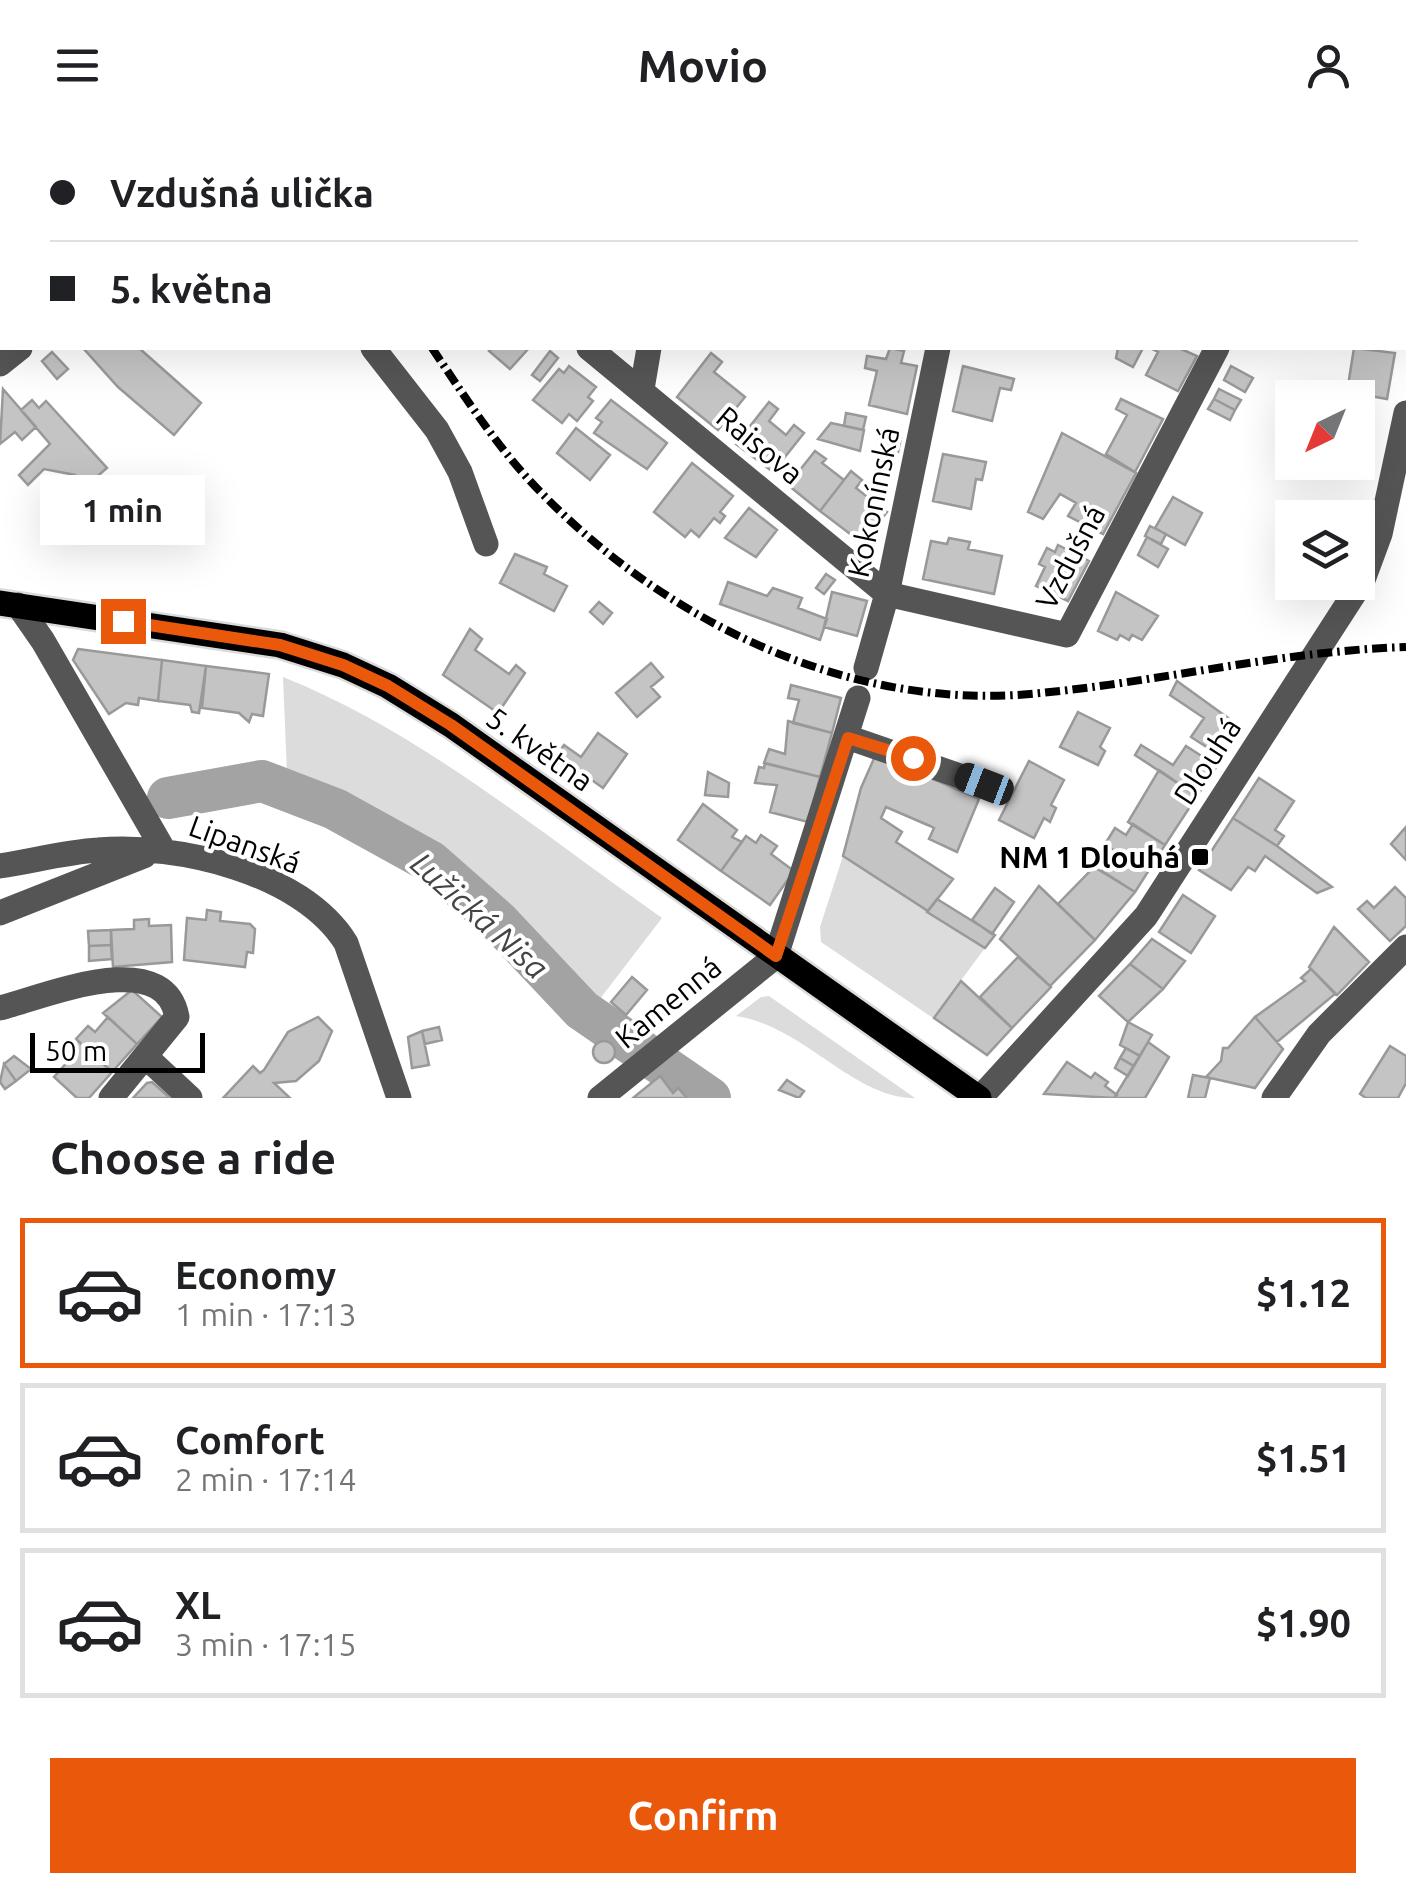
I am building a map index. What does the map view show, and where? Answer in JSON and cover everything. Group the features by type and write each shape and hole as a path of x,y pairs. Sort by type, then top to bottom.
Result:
{"main road":[{"name":"5. května","path":"9,604 280,645 343,665 388,686 451,725 980,1098"}],"street":[{"path":"375,350 438,430 460,472 486,544"},
{"name":"Raisova","path":"592,350 887,594"},
{"path":"642,388 649,350"},
{"name":"Kokonínská","path":"866,668 887,594 938,350"},
{"name":"Vzdušná","path":"887,594 1067,635 1216,350"},
{"name":"Dlouhá","path":"980,1098 1146,916 1362,580 1380,534 1406,413"},
{"name":"Lipanská","path":"9,604 44,641 163,850 228,866 290,890 336,926 399,1098"},
{"path":"776,956 858,698"},
{"path":"848,738 984,784"},
{"path":"0,866 98,850 163,850"},
{"path":"0,914 163,850"},
{"path":"1274,1098 1319,1034 1406,947"},
{"name":"Kamenná","path":"600,1098 776,956"},
{"path":"0,1008 112,980 152,981 174,1001 176,1017 111,1098"},
{"path":"146,1057 190,1098"}],"shaded area":[{"path":"283,677 334,700 431,755 662,918 596,1004 450,856 287,774"},
{"path":"843,856 985,948 933,1018 821,942 820,927"},
{"path":"769,996 915,1098 870,1087 784,1033 736,1016 761,997"}],"building":[{"path":"85,350 141,350 201,403 174,435 118,387"},
{"path":"490,350 527,350 510,369"},
{"path":"889,350 904,351 901,363 917,366 907,414 869,405 877,371 865,368 867,356 886,359"},
{"path":"1118,350 1142,350 1133,367 1116,358"},
{"path":"1154,350 1184,350 1197,356 1178,391 1146,375 1158,352"},
{"path":"1354,350 1395,353 1387,399 1375,397 1375,380 1349,380"},
{"path":"550,351 558,358 540,381 532,375"},
{"path":"52,352 68,369 57,379 42,361"},
{"path":"711,353 722,362 714,372 745,397 718,430 677,397"},
{"path":"569,366 596,387 588,397 593,401 577,421 569,414 562,423 533,400 559,369 564,373"},
{"path":"963,366 1014,379 1011,390 1000,388 992,421 953,411"},
{"path":"1231,366 1253,378 1245,392 1224,380"},
{"path":"3,389 36,427 22,440 15,432 0,444"},
{"path":"1219,389 1241,400 1235,410 1214,399"},
{"path":"1121,399 1163,419 1135,472 1106,454 1127,415 1116,409"},
{"path":"1214,399 1235,410 1230,420 1208,409"},
{"path":"32,400 39,408 46,401 107,468 85,487 75,475 44,469 28,485 19,475 50,444 21,410"},
{"path":"611,400 667,443 647,469 594,433 602,422 596,418"},
{"path":"769,402 778,409 769,421 786,435 794,425 804,433 773,472 736,444"},
{"path":"846,413 866,417 863,430 844,426"},
{"path":"831,423 864,430 860,451 818,439"},
{"path":"576,428 610,455 590,480 557,453"},
{"path":"1062,433 1136,473 1103,534 1068,516 1076,503 1060,494 1043,519 1028,512"},
{"path":"880,434 901,438 898,452 878,447"},
{"path":"815,451 826,459 822,463 844,480 820,511 788,485"},
{"path":"943,454 986,462 982,480 976,479 971,509 933,501"},
{"path":"692,463 733,496 720,512 725,516 720,523 714,518 699,537 691,530 685,537 654,512"},
{"path":"851,471 862,480 856,488 887,512 862,543 820,511"},
{"path":"1173,497 1202,513 1185,545 1155,528"},
{"path":"749,508 777,530 756,557 725,538"},
{"path":"1150,526 1166,534 1161,544 1145,536"},
{"path":"1147,537 1168,549 1158,567 1138,555"},
{"path":"949,538 970,542 968,549 1002,556 994,594 923,579 931,541 947,544"},
{"path":"1058,545 1089,561 1068,601 1036,586 1045,567 1039,564 1047,548 1055,552"},
{"path":"515,554 547,567 544,574 567,586 554,611 500,583"},
{"path":"826,574 835,580 824,594 816,588"},
{"path":"728,582 767,596 773,588 802,598 798,608 827,619 820,640 720,604"},
{"path":"832,592 867,601 857,636 824,627"},
{"path":"1116,592 1158,616 1142,640 1120,635 1117,640 1098,631"},
{"path":"599,602 612,613 603,624 590,612"},
{"path":"470,629 482,639 475,650 509,674 516,665 525,673 498,713 443,675"},
{"path":"78,649 162,660 158,701 139,698 138,705 126,703 109,714 73,660"},
{"path":"162,660 206,666 199,713 192,712 190,705 158,701"},
{"path":"651,663 663,677 651,687 660,697 637,717 616,693"},
{"path":"206,666 269,674 263,716 252,714 249,722 239,713 202,708"},
{"path":"1177,681 1242,728 1222,757 1191,737 1204,718 1170,695"},
{"path":"791,685 841,698 832,733 793,723 799,700 788,698"},
{"path":"1078,712 1110,728 1100,747 1105,751 1098,765 1060,747"},
{"path":"788,721 832,733 820,777 764,763 769,749 785,754"},
{"path":"598,733 627,754 603,788 557,755 564,745 581,757"},
{"path":"1141,745 1173,765 1186,746 1217,766 1197,796 1135,755"},
{"path":"876,754 979,799 957,852 929,839 934,828 886,807 881,818 902,832 896,842 953,879 928,911 843,856 861,788"},
{"path":"1029,761 1064,780 1051,805 1056,808 1050,822 1044,818 1034,838 999,820"},
{"path":"765,763 820,777 808,822 770,812 777,785 755,783 759,767 764,768"},
{"path":"1159,770 1197,796 1165,845 1128,822"},
{"path":"708,772 729,783 728,797 705,795"},
{"path":"1259,778 1294,801 1275,830 1284,836 1277,846 1233,818"},
{"path":"703,804 737,830 732,837 742,842 721,871 678,840"},
{"path":"1233,818 1332,887 1317,893 1265,856 1255,871 1248,867 1231,890 1199,870"},
{"path":"1133,824 1165,845 1135,892 1102,871 1115,851 1105,844 1115,828 1126,835"},
{"path":"1406,827 1406,860 1391,844"},
{"path":"761,835 777,846 771,854 794,871 770,905 721,871 746,836 756,843"},
{"path":"1094,867 1135,892 1095,940 1058,904"},
{"path":"1039,886 1095,940 1050,986 1000,939"},
{"path":"1395,887 1406,898 1406,926 1390,941 1358,909 1367,901 1374,908"},
{"path":"995,888 1014,902 992,934 972,920"},
{"path":"1183,895 1215,916 1191,953 1159,932"},
{"path":"937,899 995,935 985,948 927,912"},
{"path":"207,910 221,912 220,921 250,924 255,929 253,953 247,952 245,967 184,960 187,918 206,920"},
{"path":"149,919 149,926 171,925 172,962 113,967 111,930 134,929 134,920"},
{"path":"1334,927 1369,962 1337,995 1309,967"},
{"path":"111,930 111,945 89,946 88,931"},
{"path":"1152,939 1185,961 1163,989 1130,964"},
{"path":"111,945 112,959 89,961 89,946"},
{"path":"1018,957 1051,987 1012,1028 980,997"},
{"path":"1130,964 1163,989 1128,1022 1099,996"},
{"path":"1311,969 1335,994 1277,1042 1255,1017 1305,981 1301,978"},
{"path":"632,977 647,990 626,1015 611,1002"},
{"path":"961,981 1012,1028 987,1055 934,1018"},
{"path":"132,990 162,1017 137,1044 103,1013"},
{"path":"108,1017 137,1044 112,1072 76,1039 88,1026 95,1032"},
{"path":"318,1017 332,1031 319,1061 296,1081 274,1083 290,1098 223,1098 253,1066 260,1073 264,1070 288,1032"},
{"path":"1255,1017 1283,1049 1255,1088 1206,1077 1221,1061 1223,1048 1228,1048"},
{"path":"1128,1022 1152,1035 1140,1056 1120,1045"},
{"path":"439,1027 442,1040 425,1044 422,1031"},
{"path":"422,1031 429,1065 412,1068 408,1037"},
{"path":"76,1039 112,1072 89,1098 77,1098 54,1077 70,1059 63,1053"},
{"path":"604,1041 615,1052 604,1063 593,1052"},
{"path":"1148,1042 1169,1057 1145,1098 1114,1098"},
{"path":"1390,1046 1406,1056 1406,1083 1398,1098 1366,1098 1360,1094"},
{"path":"1126,1048 1140,1056 1134,1066 1120,1058"},
{"path":"14,1056 31,1069 16,1081 4,1064"},
{"path":"1120,1058 1134,1066 1128,1076 1115,1068"},
{"path":"1067,1062 1091,1078 1095,1073 1117,1095 1114,1098 1044,1094"},
{"path":"4,1064 16,1081 5,1089 0,1082"},
{"path":"1193,1075 1210,1078 1205,1098 1188,1098"},
{"path":"660,1076 673,1093 678,1088 687,1098 633,1098"},
{"path":"787,1080 804,1091 799,1098 779,1090"},
{"path":"152,1082 170,1098 133,1098 147,1083"}],"waterway":[{"name":"Lužická Nisa","path":"168,798 262,781 335,809 431,862 498,921 582,1010 710,1098"}],"railway":[{"path":"433,350 504,450 581,531 695,613 757,645 823,670 890,687 960,695 1030,694 1311,654 1406,647"}],"place":[{"name":"NM 1 Dlouhá","path":"1200,857"}],"route":[{"path":"123,621 280,645 343,665 388,686 451,725 776,956 848,738 878,744 913,758"}]}
